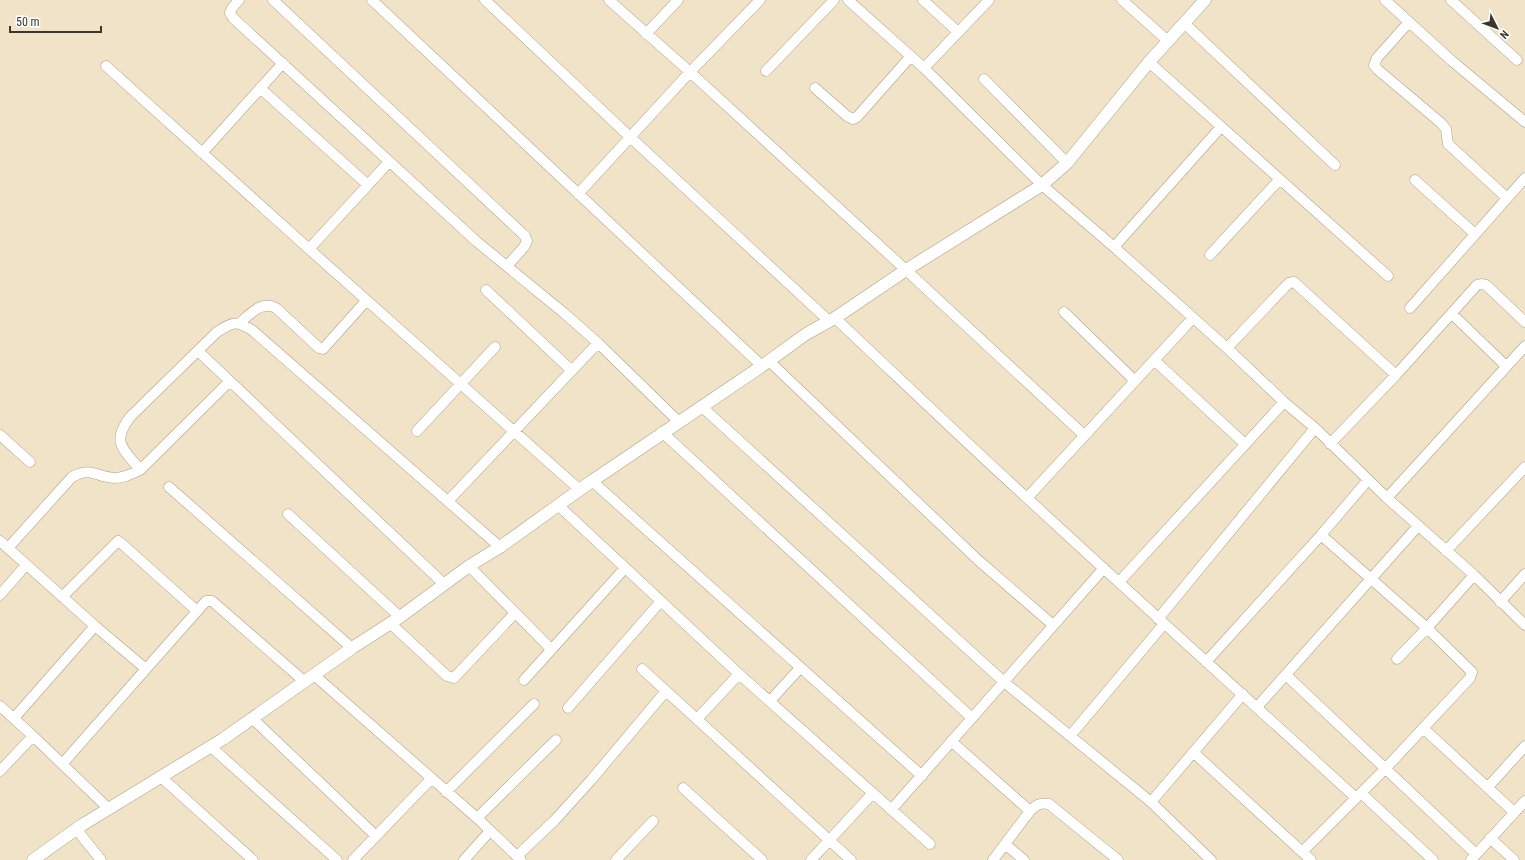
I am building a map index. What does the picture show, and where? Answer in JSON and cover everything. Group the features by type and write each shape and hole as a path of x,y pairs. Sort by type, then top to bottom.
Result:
{"street":[{"path":"239,0 232,8 230,13 233,18 470,236 564,313 598,343 679,422"},
{"path":"273,0 525,236 527,241 524,247 506,266"},
{"path":"372,0 578,194 978,560 1053,625"},
{"path":"485,0 630,137 832,319 1206,662 1433,860"},
{"path":"609,0 690,72 1084,435"},
{"path":"646,34 678,0"},
{"path":"578,194 690,72 760,0"},
{"path":"766,71 834,0"},
{"path":"848,0 924,68 1042,185 1227,348 1525,625"},
{"path":"923,0 958,32"},
{"path":"924,68 988,0"},
{"path":"1122,0 1168,41"},
{"path":"39,858 76,829 161,777 252,718 352,648 395,620 469,566 500,547 662,432 765,364 806,334 1042,185 1067,162 1149,62 1204,0"},
{"path":"1387,0 1452,61 1525,122"},
{"path":"1451,0 1518,60"},
{"path":"1409,22 1377,58 1374,65 1441,123 1446,129 1448,144 1507,198"},
{"path":"1184,23 1335,165"},
{"path":"815,88 847,116 853,119 857,117 911,56"},
{"path":"1149,62 1388,276"},
{"path":"202,153 282,63"},
{"path":"106,66 366,301 580,490"},
{"path":"984,79 1067,162"},
{"path":"260,88 368,185"},
{"path":"1114,247 1221,127"},
{"path":"309,250 389,162"},
{"path":"1410,308 1525,178"},
{"path":"1210,255 1279,180"},
{"path":"1416,180 1475,234"},
{"path":"1227,348 1289,283 1294,282 1396,375"},
{"path":"1330,444 1396,375 1477,285 1486,285 1525,322"},
{"path":"486,290 571,370"},
{"path":"140,470 120,444 119,436 122,428 130,417 217,332 230,324 240,323 257,308 265,305 271,305 319,348 323,349 366,301"},
{"path":"1064,312 1135,381"},
{"path":"1452,314 1506,366"},
{"path":"1027,498 1193,318"},
{"path":"240,323 252,330 500,547"},
{"path":"448,501 598,343"},
{"path":"1387,498 1525,346"},
{"path":"418,431 495,347"},
{"path":"198,350 444,584"},
{"path":"1154,360 1245,444"},
{"path":"146,669 62,597 4,544 72,477 81,472 92,472 112,478 125,477 140,470 230,381"},
{"path":"1119,582 1284,402"},
{"path":"701,406 1004,682 1151,802 1211,860"},
{"path":"1070,736 1314,428"},
{"path":"662,432 972,718"},
{"path":"0,434 30,462"},
{"path":"1446,551 1525,467"},
{"path":"1206,662 1368,480"},
{"path":"592,481 922,776"},
{"path":"169,487 352,648"},
{"path":"558,506 740,674 930,844"},
{"path":"288,514 395,620 447,676 454,678 515,613"},
{"path":"1257,707 1418,526"},
{"path":"1302,852 1385,769 1470,678 1472,672 1427,628 1321,534"},
{"path":"62,597 118,541 197,611"},
{"path":"0,595 26,565"},
{"path":"469,566 551,649"},
{"path":"524,680 625,568"},
{"path":"891,810 1104,568"},
{"path":"1500,602 1525,574"},
{"path":"1397,659 1474,576"},
{"path":"63,763 206,601 212,601 309,678 431,779 477,818 519,858 592,779 666,691"},
{"path":"568,708 661,601"},
{"path":"14,718 95,626"},
{"path":"770,701 800,668"},
{"path":"642,669 851,860"},
{"path":"697,719 740,674"},
{"path":"1286,675 1385,769 1474,857 1525,801"},
{"path":"1151,802 1243,694"},
{"path":"446,792 534,704"},
{"path":"0,706 63,763 109,809"},
{"path":"252,718 376,836"},
{"path":"1423,728 1514,812"},
{"path":"0,772 34,736"},
{"path":"477,818 556,740"},
{"path":"951,741 1030,811"},
{"path":"210,746 337,860"},
{"path":"1488,787 1525,746"},
{"path":"1194,752 1311,860"},
{"path":"161,777 253,860"},
{"path":"353,860 431,779"},
{"path":"683,788 762,860"},
{"path":"811,860 873,793"},
{"path":"993,860 1030,811 1037,805 1043,803 1049,804 1118,860"},
{"path":"616,860 653,821"},
{"path":"76,829 101,860"},
{"path":"464,860 490,832"},
{"path":"1490,838 1514,860"},
{"path":"1005,844 1024,860"}]}
